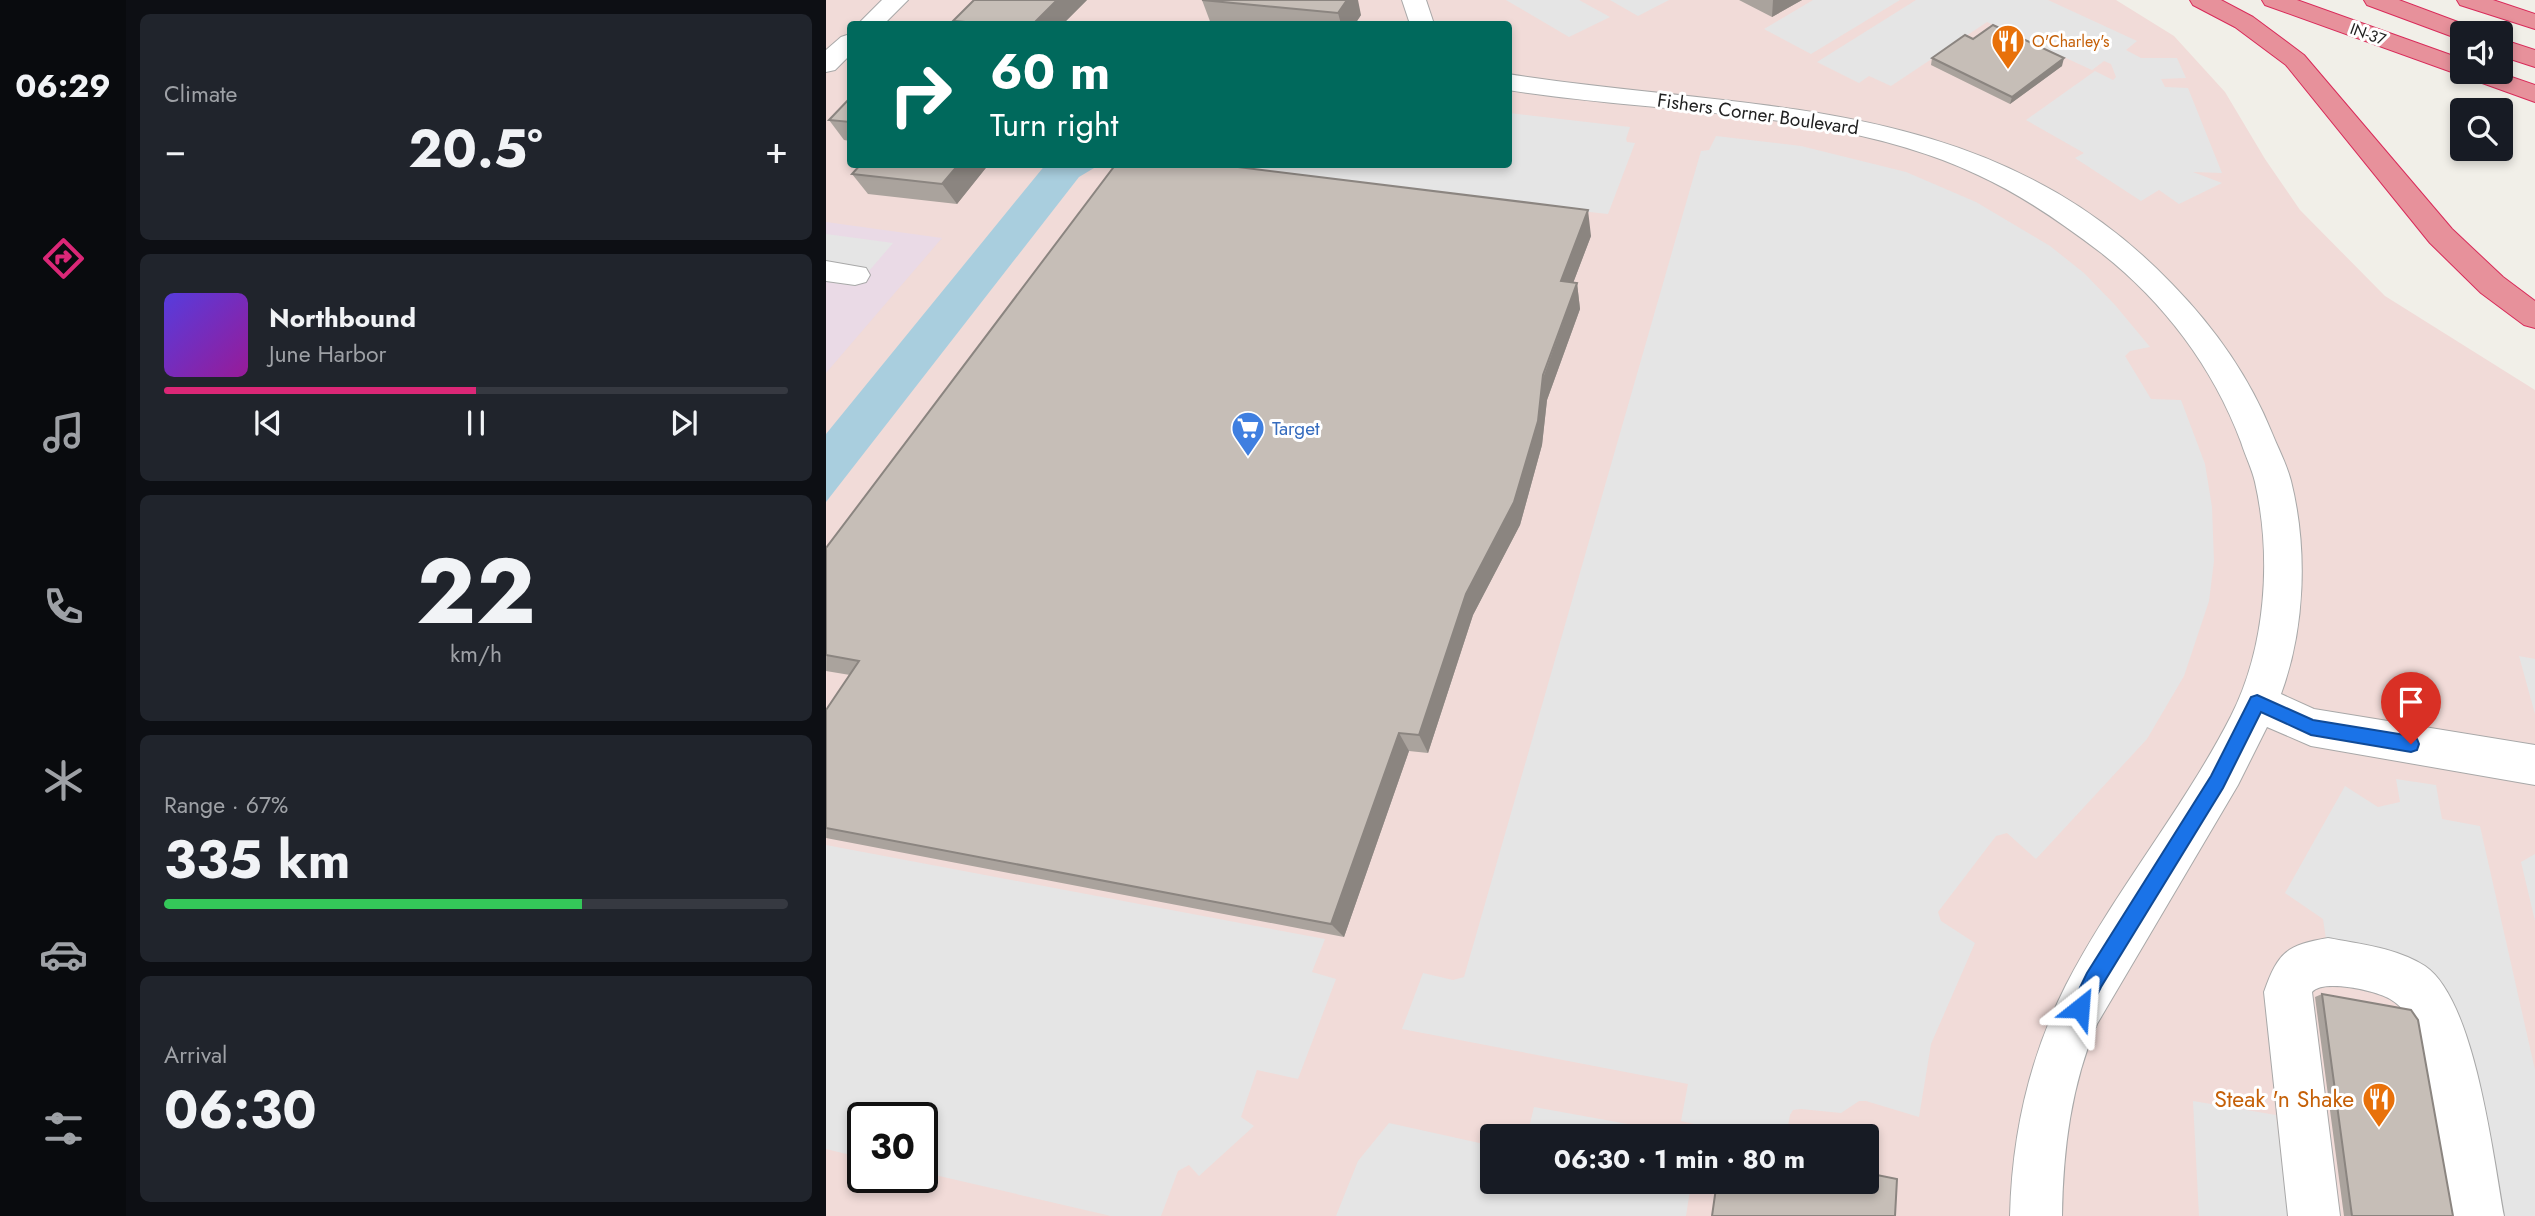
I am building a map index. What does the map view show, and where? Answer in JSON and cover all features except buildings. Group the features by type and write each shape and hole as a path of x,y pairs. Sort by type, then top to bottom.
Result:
{"highway":[{"path":"2203,0 2244,22 2295,60 2441,236 2492,285 2535,317"},
{"name":"IN-37","path":"2274,0 2450,64"},
{"path":"2376,0 2450,27"},
{"path":"2469,0 2535,22"},
{"path":"2513,52 2535,60"},
{"path":"2507,84 2535,94"}],"street":[{"path":"873,21 896,0"},
{"path":"1414,0 1421,21"},
{"path":"826,66 847,45"},
{"path":"826,66 847,70"},
{"name":"Fishers Corner Boulevard","path":"1512,82 1815,118 1909,139 1962,158 2030,189 2075,216 2118,249 2165,291 2197,329 2244,404 2267,455 2278,501 2284,577 2272,659 2257,703 2217,782 2094,980 2080,1008 2054,1078 2046,1112 2040,1143 2036,1216"},
{"path":"2257,703 2311,727 2535,765"},
{"path":"2314,1216 2288,992 2294,977 2305,965 2328,961 2381,971 2408,983 2429,1003 2446,1043 2477,1216"}],"shaded area":[{"path":"826,0 2116,0 2174,36 2225,92 2265,159 2300,210 2385,296 2535,390 2535,1216 826,1216"},
{"path":"1506,0 1579,0 1610,17 1569,37"},
{"path":"1610,0 1669,0 1638,16"},
{"path":"1813,0 1900,0 1811,54 1764,29"},
{"path":"1916,0 2048,0 2137,41 2126,50 2141,58 2177,58 2186,78 2161,79 2165,87 2188,88 2222,173 2193,172 2222,183 2179,204 2159,190 2141,201 2075,158 2084,153 2026,120 2095,71 2113,80 2116,77 2111,64 2104,61 2092,70 1987,22 1891,86 1869,76 1859,83 1817,62"},
{"path":"1512,113 1630,127 1626,139 1627,142 1635,143 1608,214 1195,168 1512,168"},
{"path":"1716,136 1801,146 1906,172 1976,202 2050,246 2084,273 2150,347 2130,351 2125,356 2151,399 2181,400 2205,464 2212,507 2214,561 2209,601 2184,676 2147,739 2036,859 2007,833 1996,836 1938,912 1941,921 1975,943 1931,1044 1919,1117 1859,1101 1841,1113 1793,1110 1788,1124 1694,1124 1681,1121 1688,1084 1402,1029 1423,973 1453,980 1464,977 1701,151 1709,150"},
{"path":"826,222 942,238 826,373"},
{"path":"826,234 893,243 856,286 826,282"},
{"path":"2519,656 2535,659 2535,714"},
{"path":"2396,779 2436,785 2442,819 2480,826 2535,1070 2535,1216 2493,1216 2454,1014 2327,946 2323,919 2285,893 2345,786 2378,807 2400,802"},
{"path":"826,845 1325,939 1312,972 1336,979 1298,1079 1257,1070 1241,1117 1254,1126 1199,1176 1189,1165 1178,1171 1161,1216 1111,1216 938,1176 938,1102 847,1102 847,1154 826,1149"},
{"path":"2535,854 2535,921 2521,862"},
{"path":"2193,1101 2276,1115 2288,1216 2199,1216"},
{"path":"1534,1107 1628,1124 1530,1124"},
{"path":"1389,1123 1480,1143 1480,1194 1689,1194 1686,1216 1336,1216 1358,1161"}],"water":[{"path":"1043,168 1094,168 1079,177 826,502 826,434"}],"place":[{"name":"O'Charley's","path":"2008,71"},
{"name":"Target","path":"1248,458"},
{"name":"Steak 'n Shake","path":"2379,1129"}],"route":[{"path":"2080,1008 2094,980 2217,782 2257,703 2311,727 2411,744"}]}
